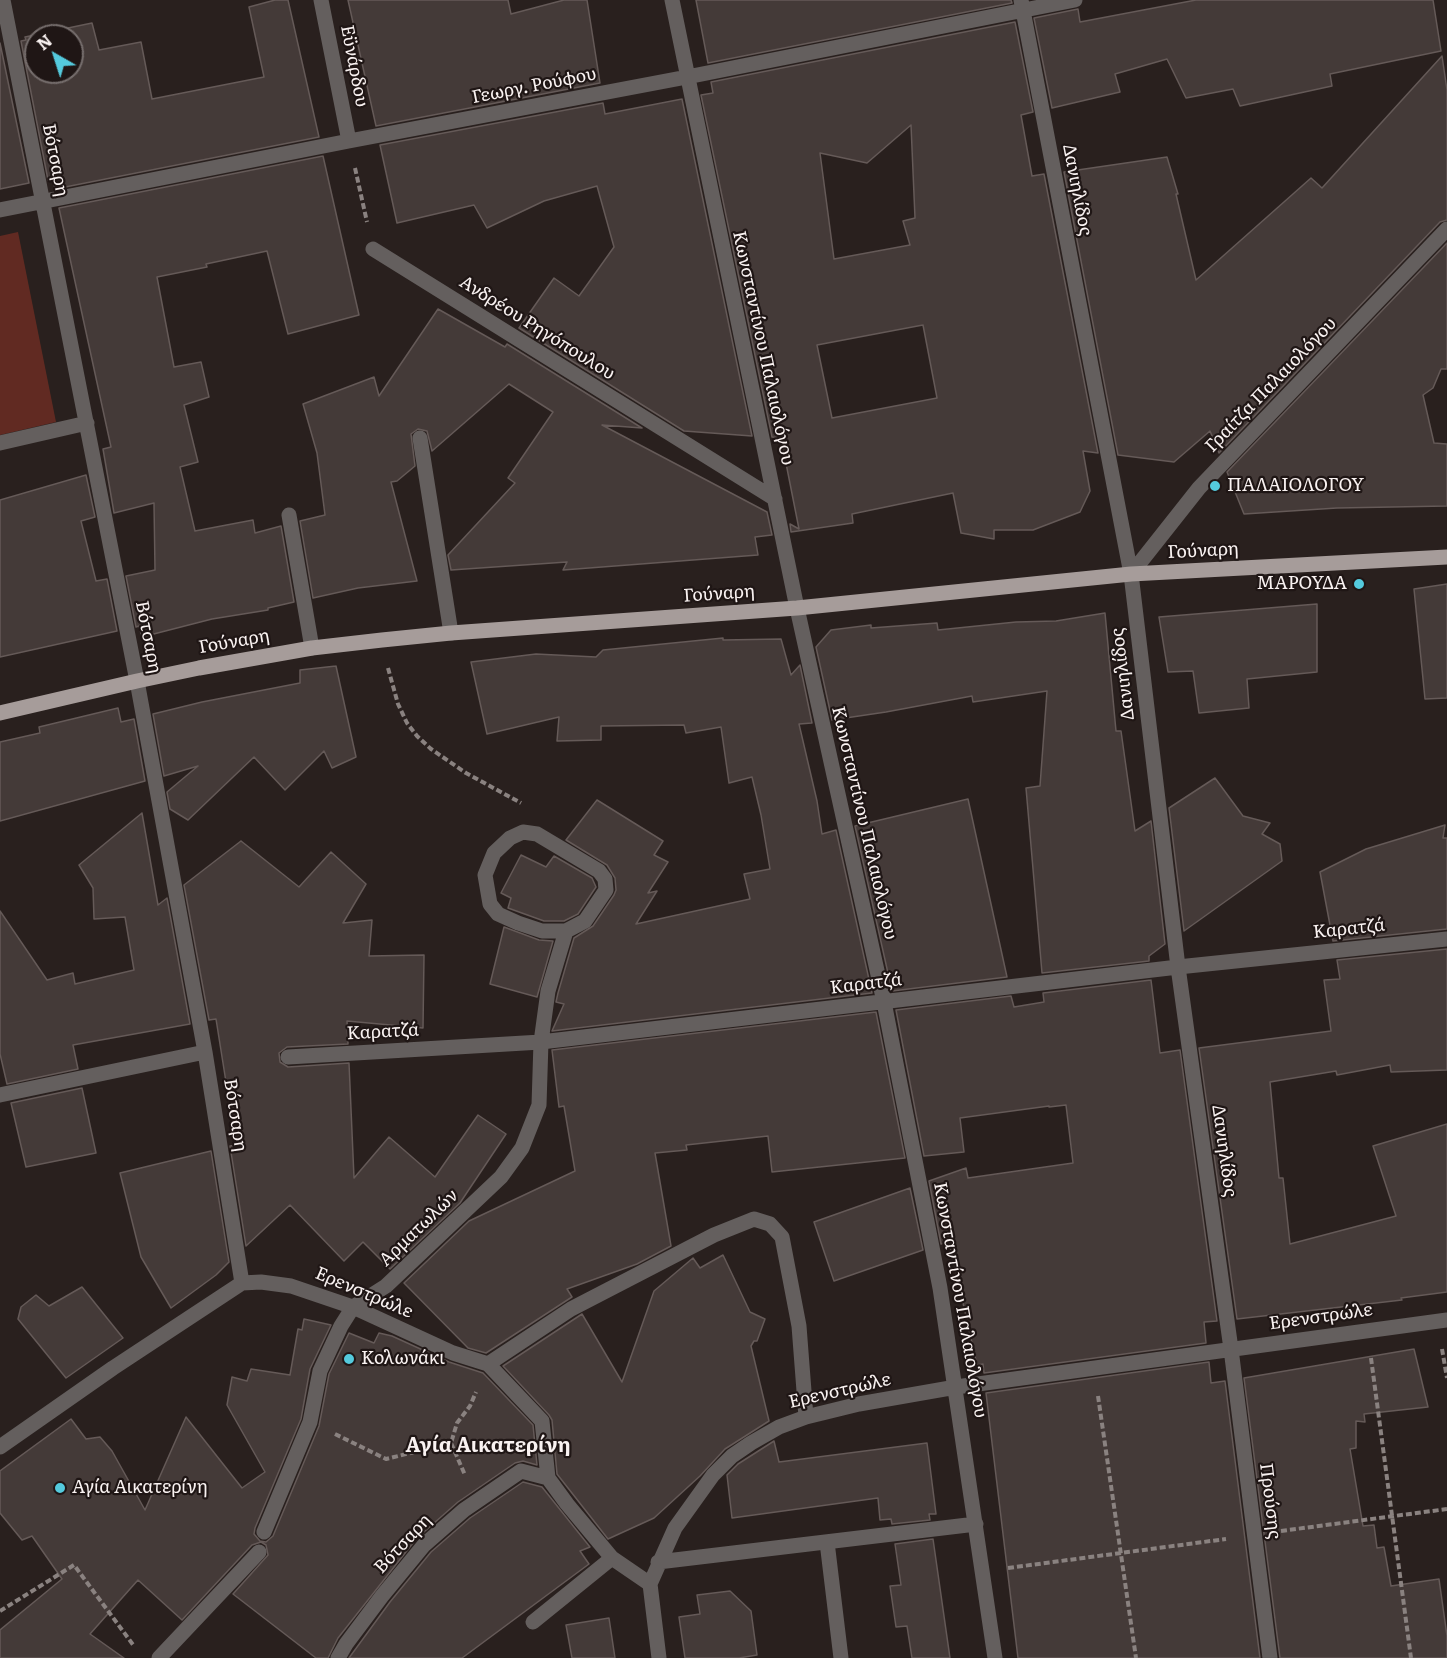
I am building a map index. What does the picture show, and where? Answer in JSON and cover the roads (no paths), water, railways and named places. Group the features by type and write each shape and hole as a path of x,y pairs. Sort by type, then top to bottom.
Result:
{"main road":[{"name":"Γούναρη","path":"0,713 136,681 312,648 382,640 796,608 1131,574 1447,557"}],"street":[{"name":"Βότσαρη","path":"3,0 87,423 206,1052 242,1283"},
{"name":"Εϋνάρδου","path":"321,0 349,141"},
{"name":"Κωνσταντίνου Παλαιολόγου","path":"672,0 796,608 884,1002 940,1288 957,1387 995,1658"},
{"name":"Γεωργ. Ρούφου","path":"0,210 687,77 1022,5 1075,0"},
{"name":"Δανιηλίδος","path":"1022,5 1131,574 1178,967 1232,1349"},
{"name":"Γραίτζα Παλαιολόγου","path":"1131,574 1199,488 1447,229"},
{"name":"Ανδρέου Ρηγόπουλου","path":"373,249 775,499"},
{"path":"0,443 87,423"},
{"path":"420,438 451,633"},
{"path":"290,515 312,648"},
{"path":"523,832 537,834 599,871 605,879 606,890 585,921 566,931 542,931 518,923 498,914 490,904 485,875 494,853 510,838 523,832"},
{"name":"Αρματωλών","path":"264,1532 310,1422 320,1371 353,1306 386,1286 501,1177 522,1148 539,1105 541,1042 548,991 566,931"},
{"name":"Καρατζά","path":"288,1056 541,1042 1178,967 1447,939"},
{"path":"0,1095 206,1052"},
{"path":"488,1364 571,1309 714,1235 754,1219 770,1224 782,1237 799,1326 806,1417"},
{"name":"Ερενστρώλε","path":"242,1283 261,1282 291,1286 353,1306 453,1353 488,1364 542,1421 548,1478"},
{"path":"0,1448 113,1368 242,1283"},
{"name":"Ερενστρώλε","path":"650,1584 675,1528 723,1464 768,1432 806,1417 860,1404 957,1387 1447,1320"},
{"name":"Προύσης","path":"1232,1349 1270,1658"},
{"name":"Βότσαρη","path":"338,1658 382,1596 424,1545 464,1510 521,1471 548,1478"},
{"path":"548,1478 612,1558 650,1584 659,1658"},
{"path":"658,1562 976,1524"},
{"path":"826,1542 841,1658"},
{"path":"159,1658 259,1552"},
{"path":"533,1622 612,1558"}],"place":[{"name":"ΠΑΛΑΙΟΛΟΓΟΥ","path":"1215,486"},
{"name":"ΜΑΡΟΥΔΑ","path":"1359,584"},
{"name":"Κολωνάκι","path":"349,1359"},
{"name":"Αγία Αικατερίνη","path":"60,1488"}],"district":[{"name":"Αγία Αικατερίνη","path":"488,1446"}]}
